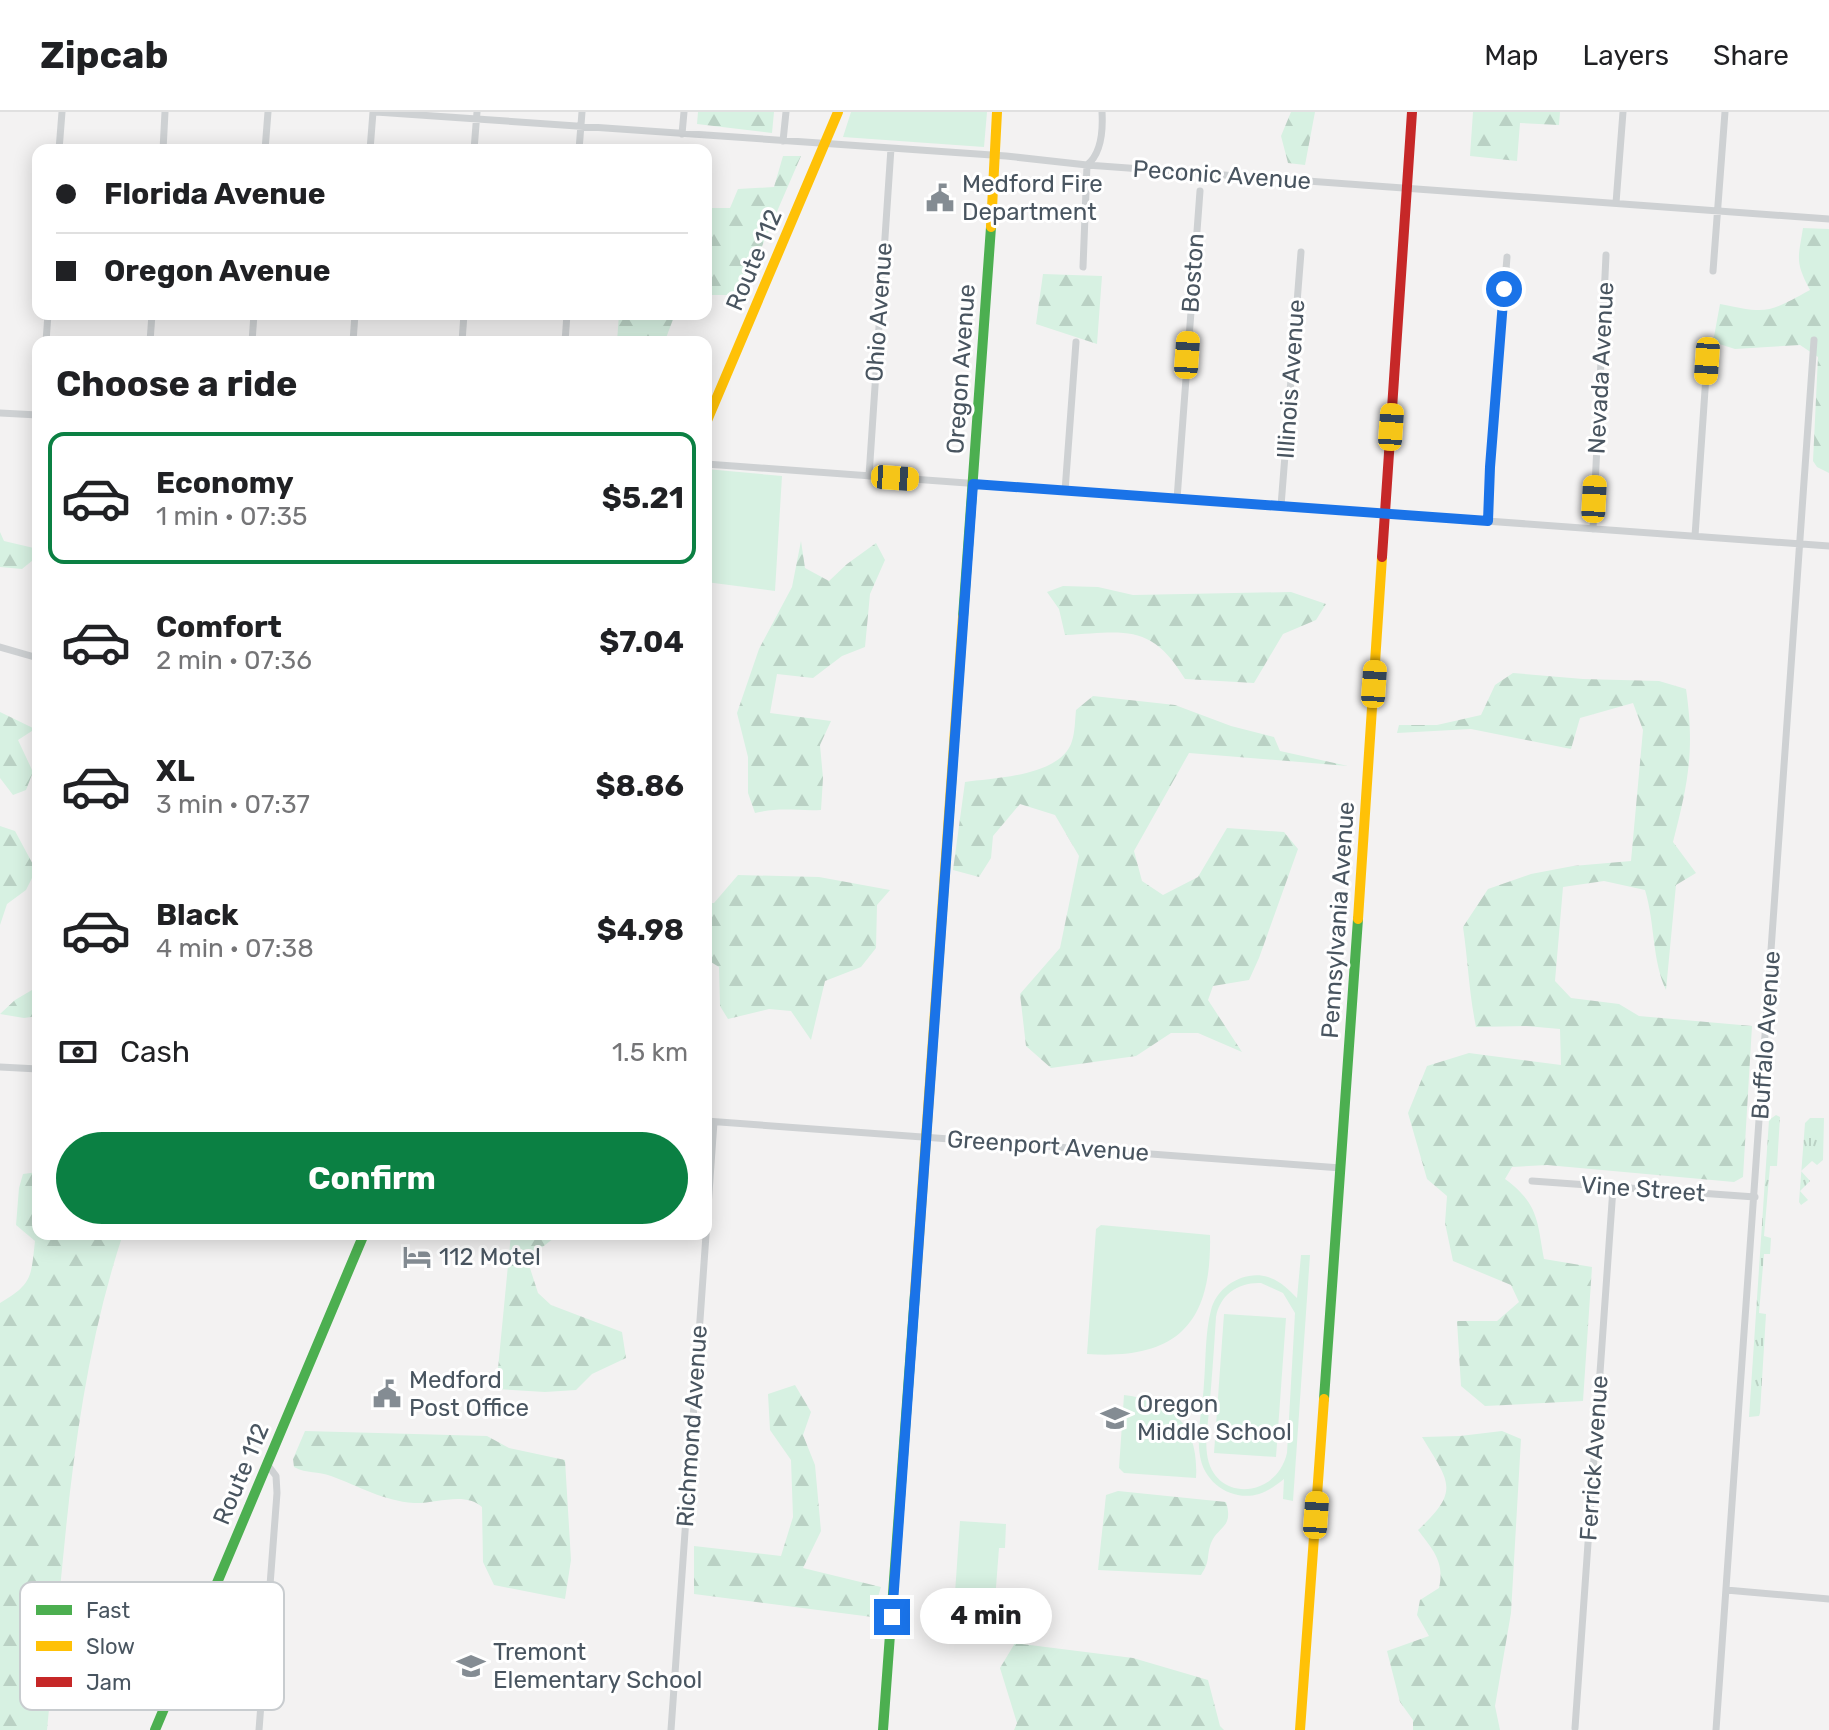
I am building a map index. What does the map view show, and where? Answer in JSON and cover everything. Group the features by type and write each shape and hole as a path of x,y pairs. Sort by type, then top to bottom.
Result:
{"street":[{"path":"59,144 62,112"},
{"path":"163,144 165,112"},
{"path":"265,144 268,112"},
{"path":"371,144 375,112"},
{"name":"Peconic Avenue","path":"375,112 477,116 581,127 1829,219"},
{"path":"580,144 582,112"},
{"path":"682,134 684,112"},
{"path":"783,141 786,112"},
{"name":"Route 112","path":"712,409 838,112"},
{"name":"Oregon Avenue","path":"883,1730 997,112"},
{"path":"1083,267 1087,165 1094,160 1103,131 1102,112"},
{"name":"Pennsylvania Avenue","path":"1300,1730 1412,112"},
{"path":"1616,203 1623,112"},
{"path":"1713,271 1725,112"},
{"path":"475,144 477,116"},
{"name":"Ohio Avenue","path":"869,476 891,148"},
{"name":"Boston","path":"1177,499 1200,191"},
{"name":"Illinois Avenue","path":"1281,506 1301,252"},
{"name":"Nevada Avenue","path":"1593,529 1606,255"},
{"path":"1488,521 1507,257"},
{"name":"Buffalo Avenue","path":"1716,1730 1814,340"},
{"path":"1065,491 1076,342"},
{"path":"1695,536 1707,361"},
{"path":"0,413 32,415"},
{"path":"712,464 1829,546"},
{"path":"0,647 32,656"},
{"path":"0,1067 32,1069"},
{"name":"Greenport Avenue","path":"712,1122 1341,1168"},
{"name":"Vine Street","path":"1532,1181 1755,1197"},
{"name":"Ferrick Avenue","path":"1575,1728 1613,1188"},
{"name":"Route 112","path":"217,1582 361,1240"},
{"name":"Richmond Avenue","path":"671,1730 702,1240"},
{"path":"267,1464 276,1476 277,1493 270,1582"},
{"path":"1726,1590 1829,1599"},
{"name":"Route 112","path":"155,1730 163,1710"},
{"path":"259,1730 261,1710"}],"green space":[{"path":"698,112 774,112 772,133 697,124"},
{"path":"851,112 987,112 984,147 843,137"},
{"path":"1291,112 1315,112 1305,165 1288,163 1281,136"},
{"path":"1473,112 1560,112 1559,125 1520,123 1517,161 1470,156"},
{"path":"783,156 801,156 741,295 712,295 712,208 730,208 738,189 774,187"},
{"path":"1803,228 1829,229 1829,473 1813,461 1818,357 1800,345 1735,349 1713,342 1720,304 1767,309 1810,290 1799,260"},
{"path":"1043,274 1102,276 1097,344 1036,324"},
{"path":"619,320 673,320 667,336 617,336"},
{"path":"712,470 782,476 775,591 712,583"},
{"path":"0,532 4,541 32,548 32,561 22,569 0,567"},
{"path":"801,541 805,568 829,581 876,543 885,560 870,594 865,647 842,656 813,678 777,674 770,713 831,721 820,745 823,778 821,810 755,813 748,793 748,757 737,713 759,649 792,587"},
{"path":"1063,586 1098,587 1133,595 1291,592 1326,604 1316,620 1283,634 1254,683 1185,679 1173,661 1148,639 1120,633 1065,635 1059,609 1047,592"},
{"path":"1513,673 1659,681 1686,689 1689,711 1688,767 1673,842 1696,873 1676,885 1666,990 1658,966 1645,890 1604,881 1563,887 1555,981 1571,998 1619,1004 1639,1016 1752,1026 1743,1177 1734,1182 1547,1165 1512,1167 1505,1179 1524,1197 1535,1214 1544,1259 1592,1267 1583,1401 1485,1406 1461,1386 1457,1321 1497,1321 1519,1302 1511,1285 1453,1261 1445,1223 1447,1196 1427,1179 1408,1113 1427,1066 1469,1053 1561,1065 1560,1029 1476,1027 1463,927 1488,889 1531,874 1573,866 1631,861 1643,730 1633,703 1580,718 1571,749 1471,729 1397,733 1399,725 1437,725 1481,715 1495,685"},
{"path":"1093,696 1175,705 1231,726 1274,737 1280,751 1348,766 1189,753 1134,851 1142,881 1163,895 1198,877 1227,828 1284,832 1298,849 1249,980 1213,986 1208,1000 1242,1052 1198,1033 1171,1033 1136,1056 1051,1068 1026,1046 1020,994 1060,948 1079,856 1055,815 1020,804 993,836 991,858 979,877 953,870 965,782 1026,773 1055,762 1066,753 1072,741 1076,710"},
{"path":"0,712 32,728 32,731 18,740 32,775 26,790 13,795 0,778"},
{"path":"0,826 15,831 32,863 32,878 26,890 7,904 0,925"},
{"path":"738,875 819,877 890,890 877,905 876,948 861,967 825,981 811,1040 791,1011 769,1009 728,1019 720,1006 719,967 712,963 714,903"},
{"path":"32,990 32,1017 0,1014"},
{"path":"1776,1115 1780,1117 1777,1166 1770,1166 1764,1236 1771,1238 1770,1254 1764,1254 1759,1313 1766,1314 1760,1413 1759,1416 1749,1417 1769,1120"},
{"path":"1810,1118 1824,1118 1823,1160 1817,1165 1812,1161 1801,1171 1805,1123"},
{"path":"1801,1171 1810,1181 1800,1191 1808,1200 1801,1205 1799,1202"},
{"path":"32,1173 32,1238 16,1225 23,1174"},
{"path":"1101,1225 1210,1235 1209,1266 1196,1313 1183,1330 1166,1342 1144,1350 1118,1354 1087,1354 1096,1229"},
{"path":"121,1240 105,1294 80,1417 61,1582 20,1582 20,1710 49,1710 47,1730 0,1730 0,1303 25,1284 31,1271 35,1241"},
{"path":"510,1240 551,1240 540,1249 529,1265 538,1293 551,1305 622,1332 626,1358 592,1374 576,1390 496,1389"},
{"path":"1301,1255 1310,1255 1293,1501 1283,1499 1284,1479 1259,1494 1230,1493 1207,1474 1199,1447 1207,1337 1214,1301 1233,1282 1259,1275 1273,1279 1297,1298","holes":["1253,1283 1261,1283 1283,1293 1295,1313 1287,1453 1281,1469 1271,1480 1258,1487 1232,1487 1220,1481 1212,1470 1206,1449 1218,1309 1232,1291"]},
{"path":"1224,1314 1286,1318 1276,1457 1214,1453"},
{"path":"795,1385 811,1412 803,1435 815,1465 821,1531 803,1568 881,1587 872,1617 694,1594 694,1546 781,1556 793,1517 791,1460 770,1430 768,1394"},
{"path":"1124,1395 1157,1403 1180,1420 1193,1444 1196,1478 1124,1473 1119,1468"},
{"path":"305,1431 487,1436 509,1448 565,1460 571,1560 565,1599 494,1585 483,1562 482,1507 475,1502 459,1499 403,1502 326,1474 294,1467 293,1459"},
{"path":"1502,1431 1521,1439 1511,1613 1495,1706 1500,1730 1413,1730 1413,1720 1400,1702 1387,1651 1429,1636 1417,1615 1420,1600 1439,1588 1439,1563 1418,1530 1441,1505 1446,1485 1439,1465 1422,1437"},
{"path":"1118,1491 1226,1502 1227,1522 1211,1543 1201,1575 1098,1570 1106,1495"},
{"path":"960,1521 1006,1524 1005,1548 999,1548 992,1639 952,1636"},
{"path":"1015,1643 1133,1658 1208,1680 1220,1726 1224,1730 1014,1730 1017,1723 1000,1668"}],"traffic: fast":[{"path":"963,617 991,227"},
{"path":"1324,1399 1358,919"},
{"path":"217,1582 361,1240"},
{"path":"883,1730 915,1293"},
{"path":"155,1730 163,1710"}],"traffic: slow":[{"path":"712,409 838,112"},
{"path":"991,227 997,112"},
{"path":"1358,919 1382,557"},
{"path":"915,1293 963,617"},
{"path":"1300,1730 1324,1399"}],"traffic: jam":[{"path":"1382,557 1412,112"}],"place":[{"name":"Medford Fire Department","path":"940,198"},
{"name":"112 Motel","path":"417,1257"},
{"name":"Medford Post Office","path":"387,1394"},
{"name":"Oregon Middle School","path":"1115,1418"},
{"name":"Tremont Elementary School","path":"471,1666"}],"route":[{"path":"892,1617 973,484 1488,521 1504,289"}]}
